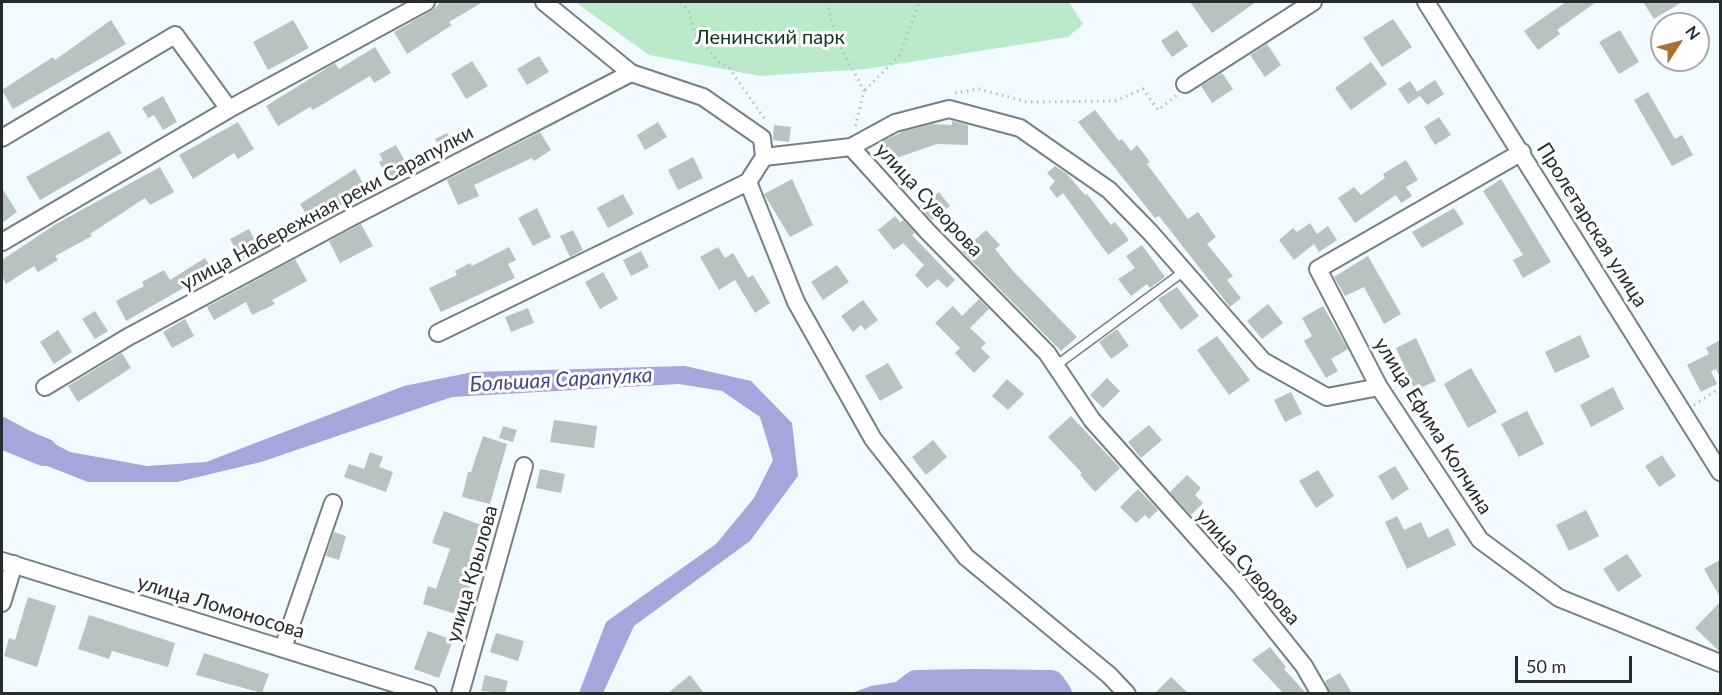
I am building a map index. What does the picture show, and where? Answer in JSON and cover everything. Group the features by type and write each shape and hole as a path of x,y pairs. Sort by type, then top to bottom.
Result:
{"street":[{"path":"2,242 229,109 426,2"},
{"path":"438,333 748,183 764,157 762,138 703,97 631,73 544,2"},
{"path":"1185,84 1313,2"},
{"name":"Пролетарская улица","path":"1426,2 1522,152 1720,472"},
{"path":"2,138 175,35 229,109"},
{"name":"улица Набережная реки Сарапулки","path":"45,387 128,337 350,218 631,73"},
{"name":"улица Суворова","path":"1320,693 1304,666 1240,586 1092,420 1047,353 928,232 851,147 895,123 950,109 1020,128 1108,190 1150,232 1263,361 1327,397 1379,387"},
{"path":"764,157 851,147"},
{"name":"улица Ефима Колчина","path":"1522,152 1318,269 1379,387 1480,540 1559,598 1720,663"},
{"path":"748,183 796,302 873,439 966,557 1109,675 1127,693"},
{"name":"улица Крылова","path":"460,693 524,466"},
{"path":"283,648 333,503"},
{"path":"2,603 8,563"},
{"name":"улица Ломоносова","path":"8,563 428,693"}],"lane":[{"path":"1054,366 1183,272"}],"path":[{"path":"681,2 689,12 694,32 719,63 729,68 764,116 766,129 762,138"},
{"path":"827,2 836,40 864,90"},
{"path":"851,147 864,90 900,55 920,2"},
{"path":"946,95 979,89 1028,102 1115,101 1143,89 1158,110 1172,102 1185,84"},
{"path":"1683,412 1720,388"}],"green space":[{"name":"Ленинский парк","path":"575,2 1069,2 1083,24 1068,37 866,69 760,76 649,55"}],"water":[{"path":"685,366 751,381 792,423 798,476 750,541 634,626 603,693 579,693 606,622 716,544 754,498 773,460 760,417 722,391 679,384 452,397 261,462 177,482 88,482 32,460 6,436 2,419 2,416 70,452 147,466 206,462 404,386 473,372"},
{"path":"935,676 937,693 852,693 871,686"}],"building":[{"path":"441,2 483,2 449,22 452,25 407,54 394,32 431,11"},
{"path":"1190,2 1256,2 1212,33"},
{"path":"1566,2 1596,2 1557,30 1560,34 1538,50 1524,31"},
{"path":"1643,2 1682,2 1666,12 1650,13"},
{"path":"1393,19 1412,47 1382,67 1363,38"},
{"path":"111,20 126,44 13,109 2,90 53,57 55,60"},
{"path":"293,20 309,48 268,70 253,42"},
{"path":"1177,30 1188,46 1172,57 1161,41"},
{"path":"1620,30 1639,62 1619,74 1599,42"},
{"path":"1267,44 1281,65 1265,77 1250,55"},
{"path":"375,47 391,73 374,83 370,76 313,110 310,107 278,126 266,106 335,63 339,69"},
{"path":"539,56 549,72 527,85 517,69"},
{"path":"472,61 488,86 466,99 451,74"},
{"path":"1371,62 1387,84 1351,110 1335,88"},
{"path":"1222,73 1233,89 1212,103 1201,86"},
{"path":"1435,80 1444,94 1427,105 1417,92"},
{"path":"1410,81 1420,96 1408,104 1398,89"},
{"path":"1648,92 1675,139 1682,135 1693,155 1672,166 1634,100"},
{"path":"163,96 177,122 163,130 154,115 148,118 142,108"},
{"path":"1095,110 1119,141 1122,139 1131,151 1137,145 1150,162 1147,164 1188,219 1198,212 1216,237 1207,244 1233,276 1227,280 1241,298 1230,307 1159,216 1155,218 1078,122"},
{"path":"1439,117 1451,135 1435,145 1424,127"},
{"path":"952,121 968,125 968,145 937,144 888,161 881,142 904,131 932,124 952,125"},
{"path":"238,122 254,149 238,159 234,153 193,179 179,155"},
{"path":"658,122 667,137 645,150 637,135"},
{"path":"774,125 791,127 789,142 773,140"},
{"path":"109,131 122,153 40,200 26,177"},
{"path":"540,132 551,150 534,161 532,158 474,185 479,196 458,205 447,180"},
{"path":"447,133 455,148 443,154 435,139"},
{"path":"396,145 410,170 389,181 379,162 383,160 379,154"},
{"path":"693,157 703,178 678,190 668,170"},
{"path":"1406,160 1418,180 1406,187 1412,196 1401,203 1396,195 1355,223 1338,198 1354,187 1361,195 1385,178 1383,174"},
{"path":"1055,166 1067,174 1085,195 1087,194 1111,225 1115,222 1129,240 1108,255 1063,193 1057,198 1049,188 1055,181 1047,173"},
{"path":"160,167 174,192 150,205 145,198 90,234 92,236 55,256 58,260 38,272 34,266 6,284 2,276 2,260 56,224"},
{"path":"355,169 367,190 311,222 300,204"},
{"path":"792,179 813,225 790,237 764,194"},
{"path":"1501,179 1551,262 1523,278 1513,260 1523,255 1483,191"},
{"path":"2,188 17,212 2,223"},
{"path":"939,192 950,206 932,220 919,207"},
{"path":"623,194 634,214 608,228 597,208"},
{"path":"537,208 551,237 533,246 518,218"},
{"path":"1454,208 1464,224 1422,248 1412,232"},
{"path":"895,216 900,222 903,220 915,233 912,235 955,280 947,288 938,279 927,288 915,275 924,265 903,243 894,250 878,230"},
{"path":"1310,223 1317,234 1328,226 1337,240 1319,252 1314,244 1294,260 1279,240 1293,228 1297,232"},
{"path":"361,224 373,246 340,263 329,241"},
{"path":"249,229 260,250 241,260 230,239"},
{"path":"573,230 583,250 570,257 560,236"},
{"path":"986,230 1000,245 995,249 1014,272 1077,337 1061,351 962,251"},
{"path":"1142,245 1165,277 1150,288 1147,284 1131,296 1118,279 1135,268 1126,256"},
{"path":"509,247 516,260 508,264 515,278 441,312 429,288 457,275 455,271 470,263 472,266"},
{"path":"718,247 725,258 733,253 748,278 753,275 770,303 755,313 735,280 719,290 700,257"},
{"path":"641,251 649,267 631,276 623,260"},
{"path":"1368,256 1401,314 1384,324 1364,287 1345,296 1334,277"},
{"path":"205,258 213,271 126,321 116,301 144,286 142,282 164,270 170,280"},
{"path":"295,259 307,281 272,300 275,304 252,315 246,302 214,320 207,307"},
{"path":"837,265 849,282 823,300 811,282"},
{"path":"603,272 618,299 600,309 585,282"},
{"path":"1177,287 1199,316 1181,330 1158,299"},
{"path":"979,299 989,309 970,328 986,343 981,348 990,357 974,373 955,353 960,348 935,323 953,306 962,316"},
{"path":"863,300 878,320 865,330 861,325 853,332 841,316"},
{"path":"1268,304 1283,323 1262,339 1247,321"},
{"path":"1323,306 1348,349 1331,359 1338,371 1326,378 1304,341 1312,336 1302,318"},
{"path":"528,308 534,323 511,332 505,317"},
{"path":"95,311 108,331 95,339 82,319"},
{"path":"185,319 194,336 172,348 163,332"},
{"path":"1117,329 1129,346 1111,359 1099,342"},
{"path":"58,330 72,352 54,364 40,342"},
{"path":"1580,335 1590,357 1555,373 1545,352"},
{"path":"1217,336 1250,380 1229,395 1197,350"},
{"path":"1416,338 1436,381 1415,390 1396,348"},
{"path":"1720,340 1720,377 1716,369 1711,371 1717,384 1701,392 1687,365 1709,354 1706,348"},
{"path":"122,353 131,368 78,402 68,386"},
{"path":"888,363 903,388 880,401 865,376"},
{"path":"1471,368 1497,412 1468,428 1444,384"},
{"path":"1107,378 1120,391 1103,408 1090,395"},
{"path":"1007,379 1024,394 1008,410 992,396"},
{"path":"1613,387 1624,409 1591,427 1580,405"},
{"path":"1291,392 1302,414 1285,422 1274,400"},
{"path":"1527,411 1544,444 1519,457 1501,424"},
{"path":"1071,416 1120,468 1095,492 1080,475 1082,473 1048,437"},
{"path":"554,420 597,426 594,448 550,442"},
{"path":"1149,425 1162,440 1141,458 1128,442"},
{"path":"503,426 517,430 513,442 499,438"},
{"path":"483,436 507,444 490,504 462,497 468,472 471,472"},
{"path":"933,440 947,457 926,475 912,457"},
{"path":"370,452 383,457 379,467 393,472 386,492 344,477 349,464 364,469"},
{"path":"1662,455 1676,476 1659,487 1645,466"},
{"path":"1395,466 1409,489 1392,500 1378,476"},
{"path":"540,469 565,474 561,493 536,488"},
{"path":"1318,470 1334,496 1316,508 1299,481"},
{"path":"1187,475 1201,488 1195,495 1203,503 1191,515 1170,492"},
{"path":"1138,489 1158,510 1149,519 1145,515 1136,523 1120,507"},
{"path":"1586,510 1599,536 1569,551 1556,525"},
{"path":"444,511 481,525 470,554 477,557 471,573 474,574 469,589 465,588 456,614 423,604 428,586 436,589 450,549 432,543"},
{"path":"1397,516 1404,530 1421,522 1428,538 1448,528 1456,545 1407,569 1385,522"},
{"path":"334,532 346,536 339,560 326,556"},
{"path":"1627,554 1642,576 1618,592 1603,569"},
{"path":"1720,560 1720,597 1704,569"},
{"path":"28,597 56,606 37,667 4,656 9,638 15,640"},
{"path":"1720,602 1720,652 1695,628"},
{"path":"89,615 175,643 168,667 112,651 109,659 78,649"},
{"path":"428,631 453,640 439,678 414,669"},
{"path":"496,633 524,641 518,661 490,652"},
{"path":"1270,647 1286,667 1284,669 1306,693 1283,693 1252,660"},
{"path":"204,653 269,674 262,693 196,675"},
{"path":"1340,673 1352,693 1330,693 1325,681"},
{"path":"485,675 508,681 505,693 481,691"},
{"path":"690,675 704,693 668,693"},
{"path":"1171,677 1188,693 1155,693"}],"waterway":[{"name":"Большая Сарапулка","path":"2,435 44,452"},
{"name":"Большая Сарапулка","path":"903,694 916,684 972,683 1051,684 1058,694"}]}
